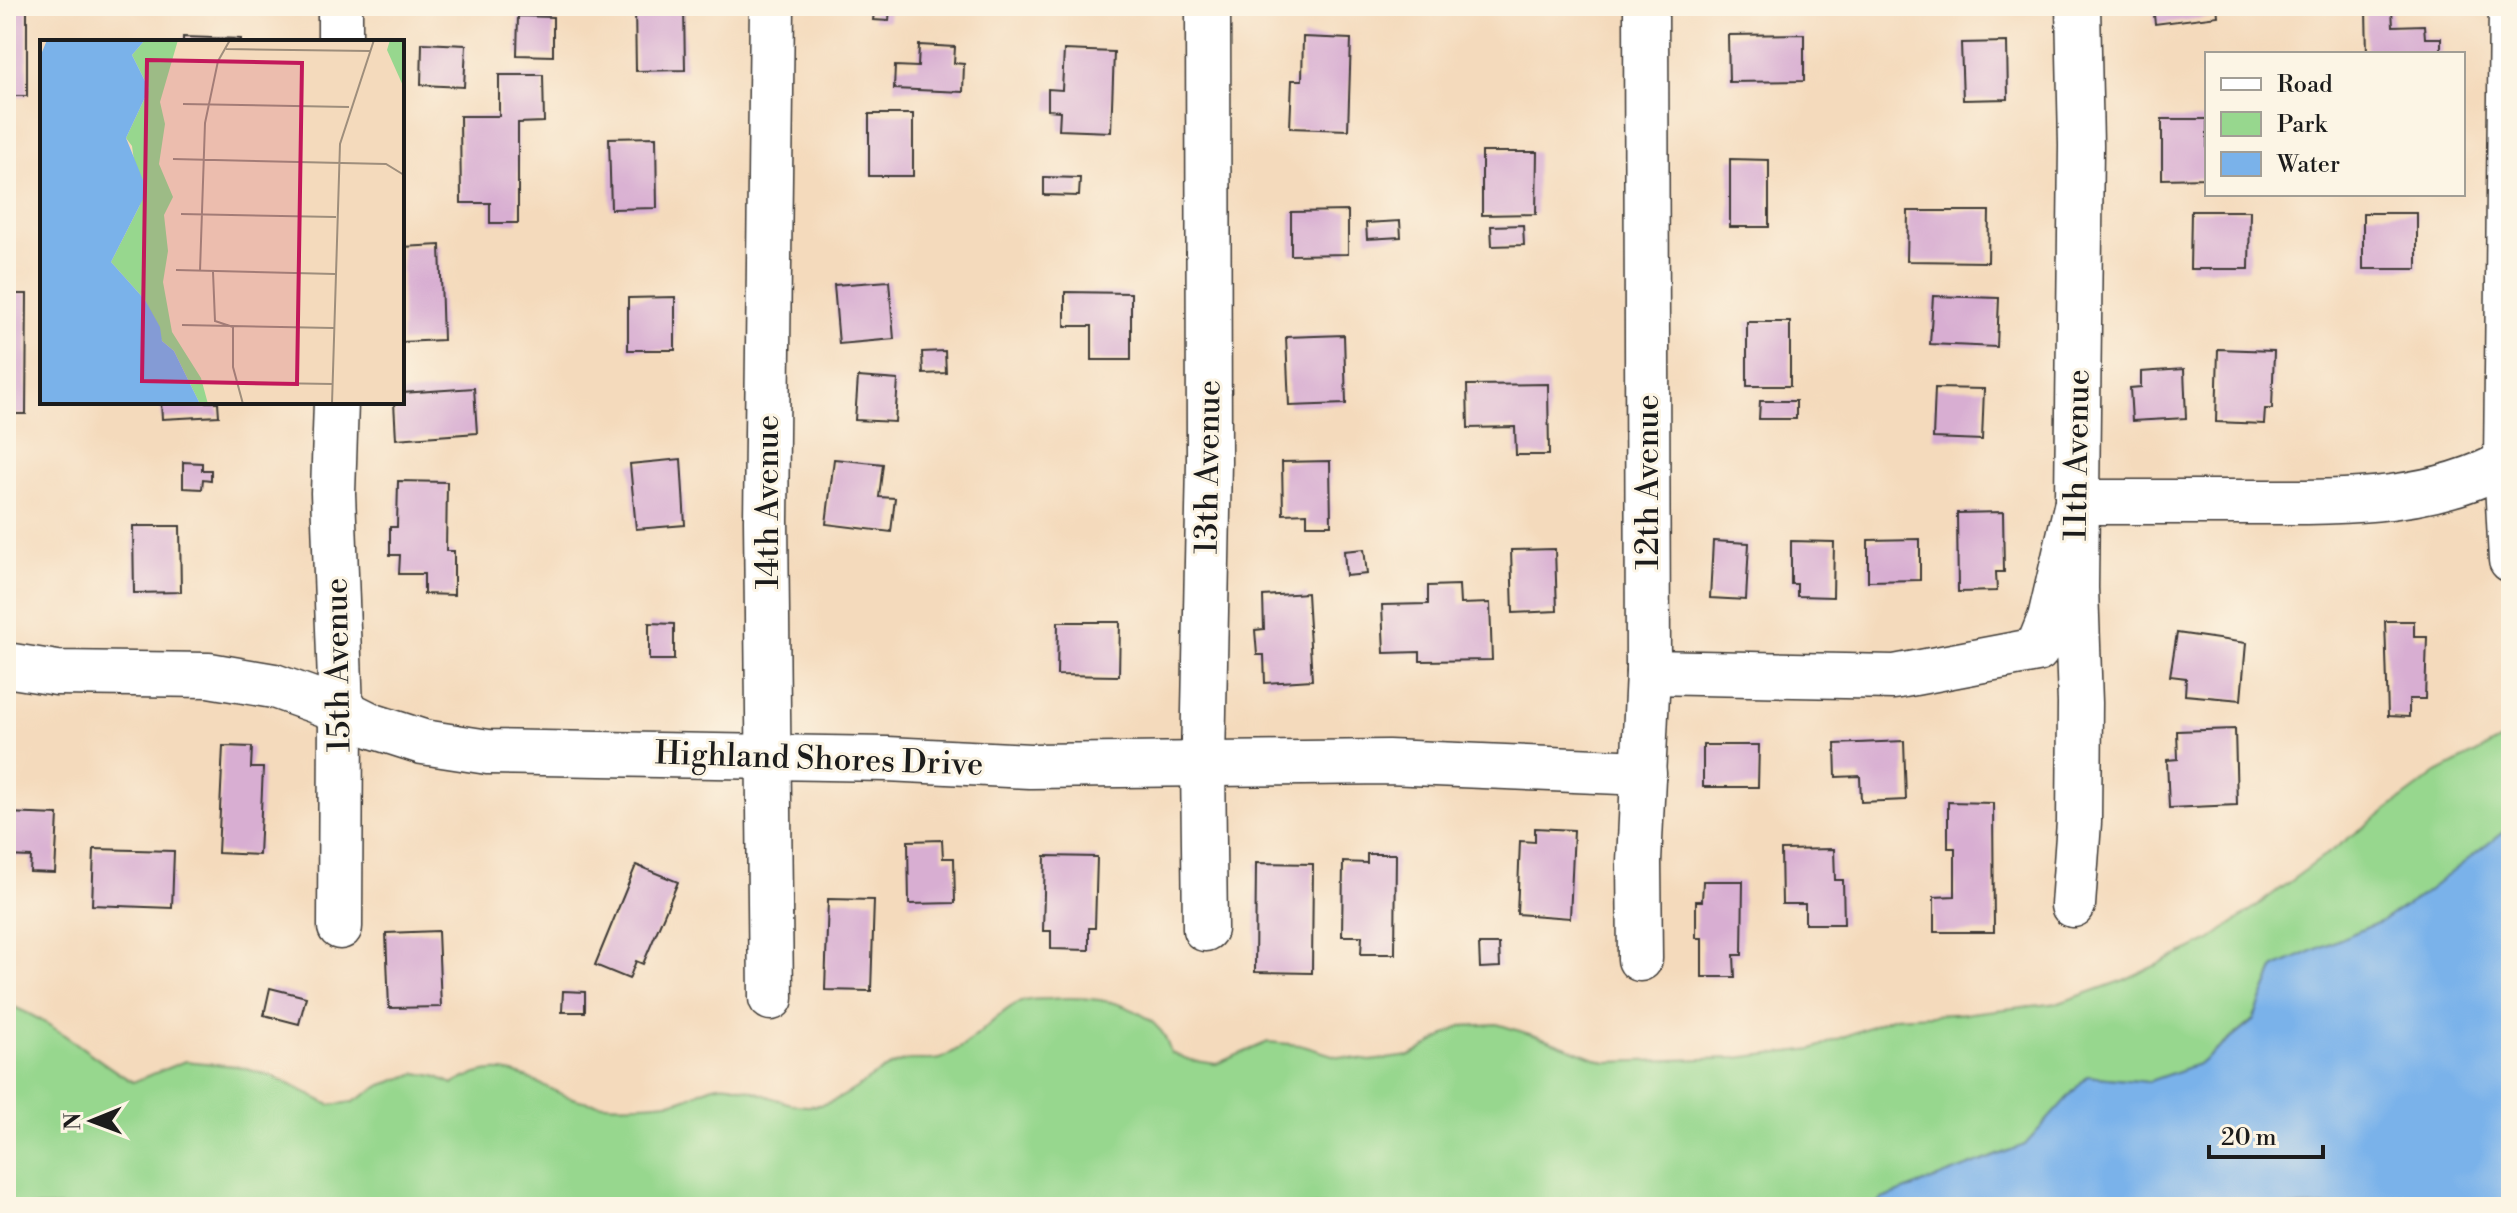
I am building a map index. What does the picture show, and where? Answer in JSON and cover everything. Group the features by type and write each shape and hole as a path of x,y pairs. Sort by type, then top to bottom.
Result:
{"street":[{"path":"340,6 340,40"},
{"name":"14th Avenue","path":"771,998 766,520 772,6"},
{"name":"13th Avenue","path":"1205,929 1203,762 1209,430 1208,6"},
{"name":"12th Avenue","path":"1640,959 1639,862 1648,672 1646,6"},
{"name":"11th Avenue","path":"2073,905 2079,822 2077,502 2081,145 2078,6"},
{"path":"2511,6 2511,560"},
{"name":"15th Avenue","path":"336,404 333,493 341,710 340,927"},
{"path":"1648,672 1894,677 2037,650 2050,618 2077,502 2302,502 2393,497 2453,485 2509,462"},
{"name":"Highland Shores Drive","path":"6,665 57,673 209,675 274,686 341,710 373,726 423,742 488,752 1030,766 1388,762 1644,773"}],"green space":[{"path":"2511,735 2511,826 2425,893 2382,921 2275,967 2253,1020 2201,1063 2147,1082 2087,1076 2025,1145 1882,1199 1874,1207 249,1207 230,1200 152,1207 6,1207 6,1004 56,1029 133,1082 185,1061 236,1066 275,1077 330,1105 353,1102 382,1085 417,1073 453,1084 475,1074 494,1071 511,1072 575,1099 603,1104 672,1101 710,1087 730,1085 794,1104 820,1105 844,1096 895,1064 944,1057 973,1039 1016,1004 1064,998 1094,999 1124,1006 1150,1020 1161,1031 1171,1053 1216,1064 1268,1042 1300,1045 1336,1056 1370,1061 1410,1056 1461,1026 1497,1024 1606,1062 1736,1058 1813,1049 1894,1017 1970,1013 2059,1003 2124,980 2209,941 2437,773"}],"water":[{"path":"2511,826 2511,1207 1874,1207 1882,1199 2025,1145 2087,1076 2147,1082 2201,1063 2253,1021 2275,967 2382,921 2425,893"},
{"path":"230,1200 249,1207 152,1207 159,1204"}],"building":[{"path":"635,6 684,6 685,70 636,71"},
{"path":"866,6 890,6 889,21 873,20 874,13 865,13"},
{"path":"2153,6 2217,6 2218,16 2155,24"},
{"path":"6,7 27,7 27,96 6,96"},
{"path":"2366,10 2392,10 2393,26 2424,25 2425,38 2441,38 2441,52 2367,52"},
{"path":"518,16 553,17 553,56 517,55"},
{"path":"1804,34 1804,81 1729,82 1728,35"},
{"path":"183,37 241,39 241,40 183,40"},
{"path":"1303,37 1351,39 1348,130 1290,128 1292,80 1302,80"},
{"path":"2007,42 2008,99 1963,100 1961,43"},
{"path":"422,43 466,45 464,87 421,85"},
{"path":"919,45 955,47 954,63 964,64 963,92 894,89 895,66 918,67"},
{"path":"1064,50 1114,52 1111,132 1059,130 1060,111 1048,110 1048,89 1062,90"},
{"path":"499,75 543,75 544,122 518,123 518,223 490,223 490,203 461,203 460,116 499,116"},
{"path":"869,114 913,114 913,176 869,176"},
{"path":"2162,119 2205,119 2205,178 2162,179"},
{"path":"656,137 657,208 611,209 609,138"},
{"path":"1482,152 1537,152 1536,214 1482,215"},
{"path":"1730,159 1769,160 1769,227 1730,227"},
{"path":"1044,177 1080,178 1079,196 1044,195"},
{"path":"1348,211 1348,254 1291,255 1291,212"},
{"path":"1908,211 1989,211 1988,262 1907,261"},
{"path":"2191,211 2250,211 2249,269 2190,269"},
{"path":"2363,213 2417,213 2417,269 2363,269"},
{"path":"1400,221 1401,237 1367,239 1366,223"},
{"path":"1523,225 1524,245 1492,246 1491,226"},
{"path":"440,245 443,340 404,342 404,247"},
{"path":"889,281 894,339 839,344 834,285"},
{"path":"1065,292 1131,293 1131,360 1092,360 1092,326 1065,326"},
{"path":"6,294 27,294 26,414 6,414"},
{"path":"1933,296 1999,298 1997,347 1930,344"},
{"path":"675,297 675,350 628,350 628,298"},
{"path":"1747,322 1790,322 1790,386 1747,386"},
{"path":"1344,335 1346,404 1289,406 1286,337"},
{"path":"2218,349 2274,351 2272,409 2265,409 2264,424 2216,422"},
{"path":"945,351 946,373 923,374 922,352"},
{"path":"2184,369 2186,418 2132,421 2130,388 2141,387 2141,372"},
{"path":"858,377 898,380 895,422 855,420"},
{"path":"1548,384 1549,455 1516,455 1515,427 1468,428 1467,385"},
{"path":"474,388 477,433 396,439 394,404 404,404 404,393"},
{"path":"1935,388 1984,389 1982,440 1933,438"},
{"path":"1760,401 1796,401 1796,419 1759,419"},
{"path":"161,404 218,404 219,416 162,419"},
{"path":"681,459 685,525 636,529 630,464"},
{"path":"834,459 883,464 879,497 895,498 891,532 826,524"},
{"path":"1330,461 1331,525 1307,525 1307,513 1283,514 1282,462"},
{"path":"183,462 202,463 202,470 211,470 211,480 203,479 202,489 183,488"},
{"path":"398,481 447,482 446,551 454,551 454,595 424,594 424,574 399,574 400,555 390,555 390,527 397,527"},
{"path":"2003,512 2004,572 1996,572 1997,591 1958,592 1957,513"},
{"path":"133,526 180,526 181,592 134,593"},
{"path":"1920,539 1920,580 1868,581 1868,540"},
{"path":"1713,541 1749,543 1746,600 1710,598"},
{"path":"1791,541 1834,542 1833,597 1797,596 1797,584 1791,584"},
{"path":"1364,549 1367,574 1346,576 1344,551"},
{"path":"1555,549 1557,611 1513,613 1511,550"},
{"path":"1459,585 1460,604 1490,603 1492,660 1420,661 1420,652 1384,653 1382,605 1428,604 1428,586"},
{"path":"1307,593 1312,680 1265,683 1264,655 1257,655 1255,630 1264,629 1263,596"},
{"path":"2385,621 2414,621 2414,637 2427,637 2425,699 2409,699 2409,717 2388,716"},
{"path":"1058,622 1120,622 1119,676 1057,675"},
{"path":"649,623 674,624 674,660 649,660"},
{"path":"2177,633 2246,643 2241,700 2185,695 2186,678 2170,676"},
{"path":"2235,729 2237,805 2169,808 2167,760 2178,759 2177,731"},
{"path":"1904,741 1906,800 1861,802 1860,776 1836,777 1835,744"},
{"path":"1703,745 1759,745 1758,787 1703,787"},
{"path":"223,746 252,747 251,768 263,768 259,855 218,853"},
{"path":"1948,802 1993,803 1994,932 1934,932 1934,897 1955,896 1955,848 1948,848"},
{"path":"6,813 58,815 55,873 30,872 31,857 6,856"},
{"path":"1535,828 1574,830 1570,918 1517,914 1520,841 1535,842"},
{"path":"942,840 943,858 954,858 955,903 909,904 908,841"},
{"path":"94,849 174,851 172,908 92,905"},
{"path":"1834,849 1835,880 1843,880 1844,924 1805,924 1805,904 1782,904 1781,850"},
{"path":"1367,854 1396,854 1395,954 1361,954 1362,936 1342,936 1343,862 1367,863"},
{"path":"1045,856 1097,857 1095,928 1089,928 1089,950 1051,949 1051,931 1043,931"},
{"path":"1256,863 1313,864 1312,973 1255,972"},
{"path":"636,865 678,882 643,964 636,961 629,979 595,965"},
{"path":"1703,881 1743,881 1742,955 1734,955 1735,977 1702,977 1702,938 1696,938 1696,901 1702,901"},
{"path":"828,899 874,900 871,991 825,990"},
{"path":"438,931 441,1007 389,1008 386,933"},
{"path":"1479,944 1499,944 1500,967 1480,968"},
{"path":"270,988 306,997 299,1024 264,1015"},
{"path":"563,991 585,992 585,1012 562,1012"}]}
